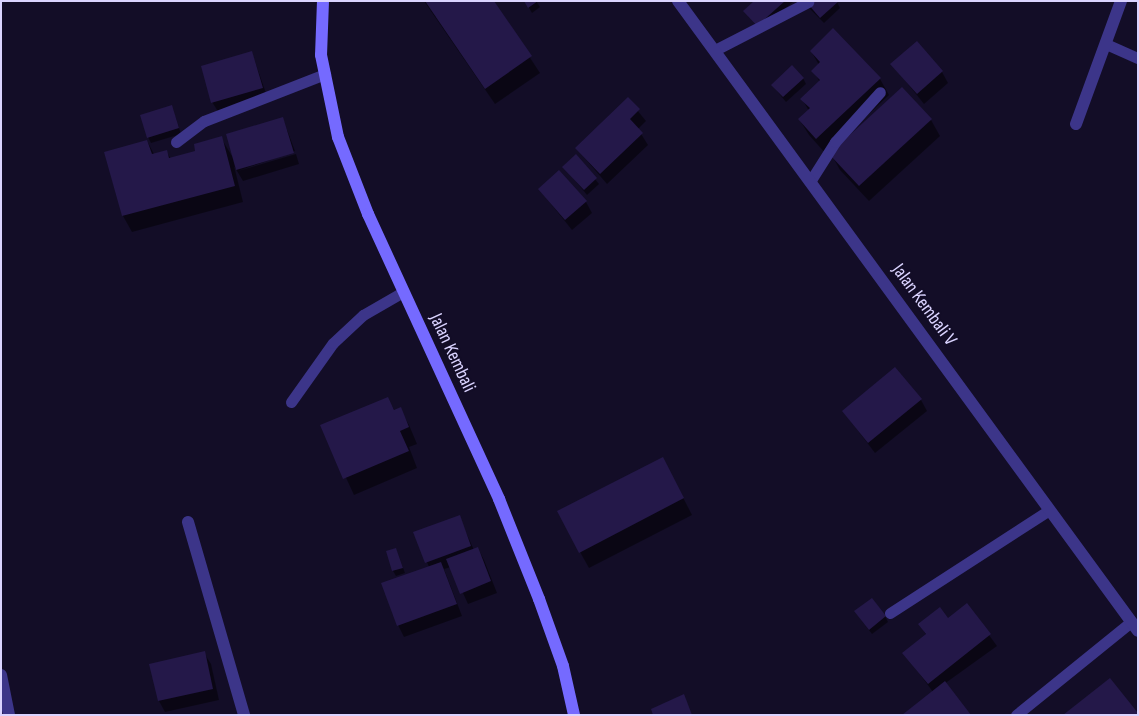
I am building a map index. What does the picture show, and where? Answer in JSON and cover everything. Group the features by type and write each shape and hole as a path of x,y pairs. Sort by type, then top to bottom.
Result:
{"street":[{"name":"Jalan Kembali","path":"323,1 321,55 338,137 368,214 499,499 540,599 563,666 574,715"},
{"name":"Jalan Kembali V","path":"678,1 1134,627"},
{"path":"1076,124 1121,1"},
{"path":"188,522 244,715"},
{"path":"1,675 9,715"}],"lane":[{"path":"715,50 808,2"},
{"path":"1106,44 1138,58"},
{"path":"176,142 204,121 325,74"},
{"path":"810,180 835,142 880,92"},
{"path":"291,402 333,343 363,315 403,292"},
{"path":"890,614 1050,510"},
{"path":"1016,715 1134,627"}],"building":[{"path":"425,1 494,1 532,56 485,89"},
{"path":"524,1 538,1 528,8"},
{"path":"754,1 785,1 757,26 743,11"},
{"path":"811,1 839,1 820,18 808,4"},
{"path":"833,28 881,78 816,139 798,119 810,108 800,99 820,80 811,71 820,62 810,51"},
{"path":"917,41 943,71 917,94 890,64"},
{"path":"252,51 263,88 211,103 201,66"},
{"path":"792,65 804,78 783,97 771,85"},
{"path":"902,87 932,119 859,186 829,154"},
{"path":"628,97 640,109 630,119 643,133 600,174 575,148"},
{"path":"172,105 179,128 147,138 140,115"},
{"path":"283,117 294,153 236,170 226,134"},
{"path":"222,136 235,186 122,216 104,152 147,140 152,154 167,150 169,158 195,151 194,144"},
{"path":"576,154 597,178 584,190 562,167"},
{"path":"559,170 587,201 565,220 538,189"},
{"path":"895,367 922,399 868,443 842,411"},
{"path":"388,397 394,410 401,407 409,427 400,431 409,451 343,479 320,425"},
{"path":"663,457 684,498 579,553 557,511"},
{"path":"460,515 471,546 425,563 413,532"},
{"path":"478,547 491,581 460,594 446,559"},
{"path":"396,548 403,568 392,571 386,551"},
{"path":"441,562 457,604 397,626 381,583"},
{"path":"872,598 886,616 869,630 854,611"},
{"path":"967,603 991,634 928,684 902,653 926,634 918,624 940,607 948,618"},
{"path":"205,651 213,689 158,701 149,664"},
{"path":"1110,678 1138,713 1135,715 1063,715"},
{"path":"945,681 971,715 902,715"},
{"path":"684,694 692,715 653,715 651,709"}]}
